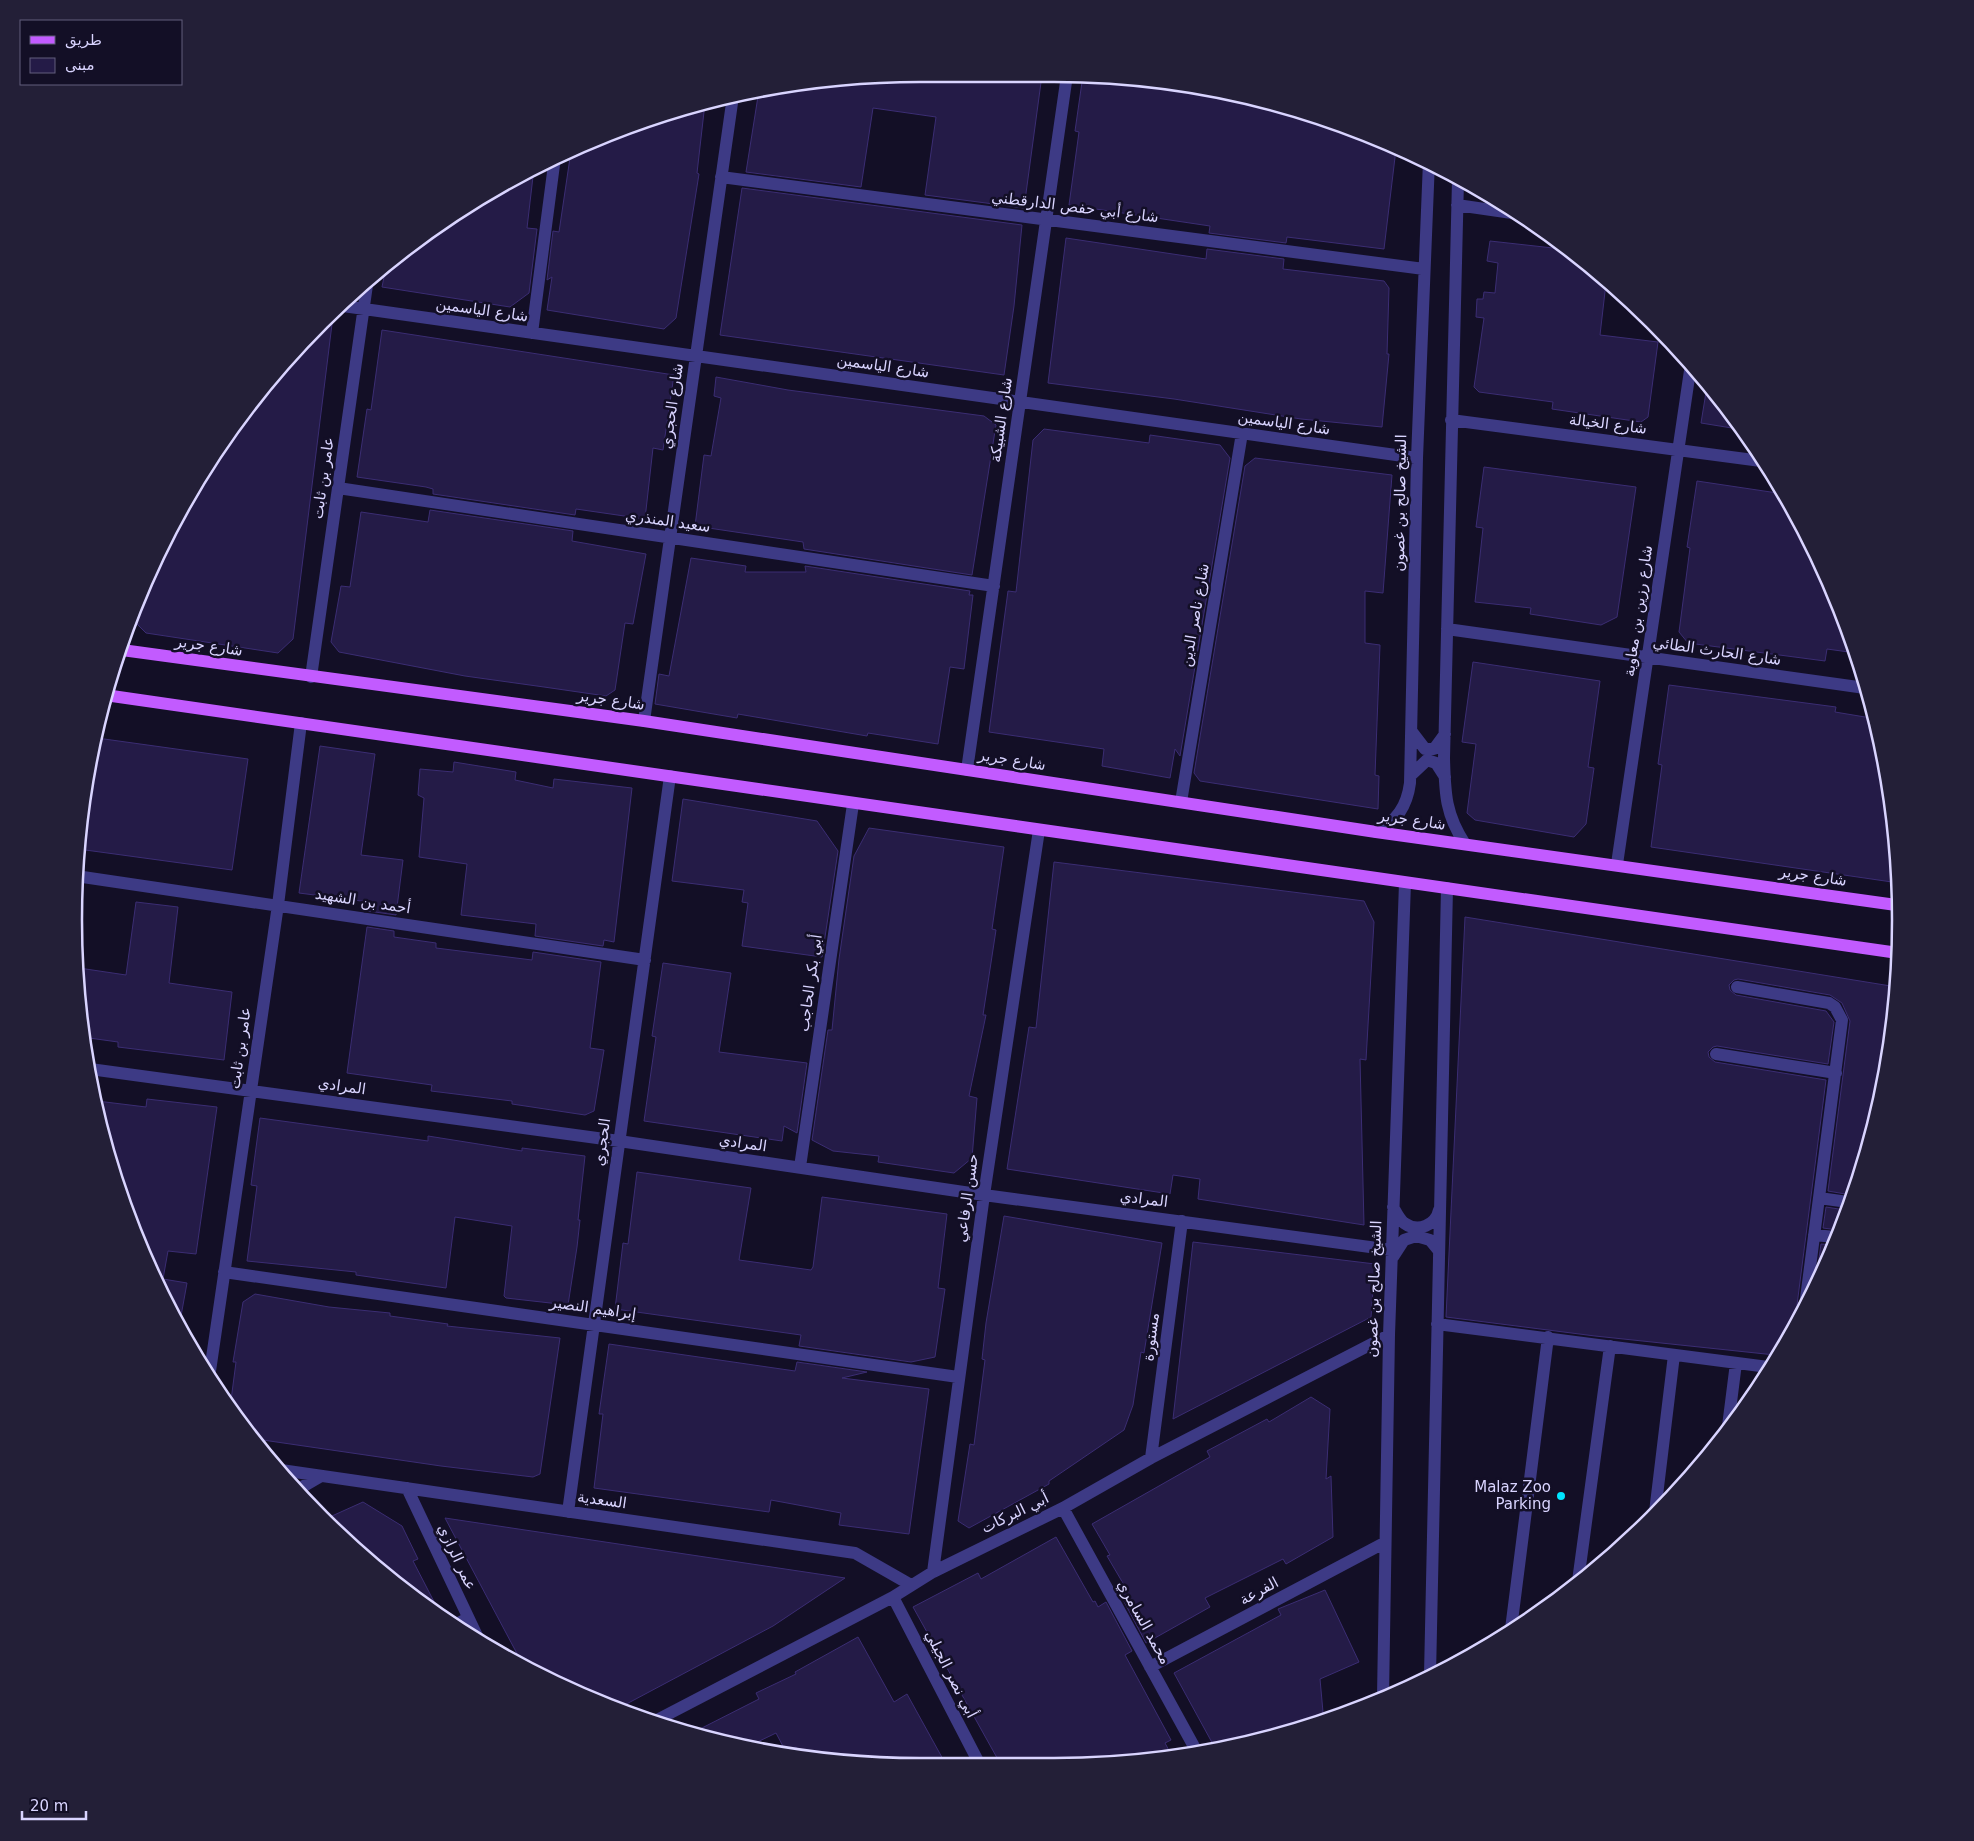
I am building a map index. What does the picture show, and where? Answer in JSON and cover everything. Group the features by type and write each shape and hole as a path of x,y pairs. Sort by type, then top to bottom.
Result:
{"main road":[{"name":"شارع جرير","path":"128,649 311,677 644,721 1376,832 1617,864 1891,904"},
{"path":"114,695 853,804 1891,952"}],"street":[{"name":"شارع الشبيكة","path":"967,770 1066,82"},
{"name":"شارع الحجري","path":"644,721 732,105"},
{"path":"532,333 554,167"},
{"name":"الشيخ صالح بن غصون","path":"1376,832 1387,826 1404,808 1411,775 1417,458 1429,171"},
{"name":"شارع أبي حفص الدارقطني","path":"721,177 1424,269"},
{"path":"1458,187 1444,734 1446,802 1450,817 1465,844"},
{"path":"1457,205 1498,211"},
{"name":"عامر بن ثابت","path":"311,677 366,292"},
{"name":"شارع الياسمين","path":"350,307 1417,458"},
{"name":"شارع رزين بن معاوية","path":"1617,864 1689,375"},
{"name":"شارع الخيالة","path":"1451,420 1753,460"},
{"name":"شارع ناصر الدين","path":"1180,802 1242,433"},
{"name":"سعيد المنذري","path":"338,488 994,586"},
{"name":"شارع الحارث الطائي","path":"1447,629 1858,687"},
{"name":"عامر بن ثابت","path":"211,1365 278,905 301,723"},
{"path":"1412,732 1425,749 1434,749 1444,734"},
{"path":"1411,775 1427,760 1436,763 1445,777"},
{"name":"الحجري","path":"568,1512 670,776"},
{"name":"أبي بكر الحاجب","path":"800,1167 853,804"},
{"name":"حسن الرفاعي","path":"934,1572 958,1376 1039,830"},
{"name":"أحمد بن الشهيد","path":"84,877 644,960"},
{"name":"الشيخ صالح بن غصون","path":"1382,1691 1391,1255 1405,883"},
{"path":"1430,1669 1447,888"},
{"path":"1737,987 1821,1001 1835,1007 1839,1013 1842,1027 1808,1285"},
{"path":"1716,1054 1836,1072"},
{"name":"المرادي","path":"97,1070 618,1141 984,1195 1182,1220 1391,1255"},
{"path":"1819,1198 1843,1201"},
{"path":"1393,1206 1404,1223 1418,1227 1430,1225 1440,1208"},
{"name":"مستورة","path":"1152,1458 1182,1220"},
{"path":"1814,1235 1830,1236"},
{"path":"1391,1255 1409,1237 1430,1240 1439,1251"},
{"name":"إبراهيم النصير","path":"224,1272 958,1376"},
{"path":"1437,1324 1762,1366"},
{"name":"أبي البركات","path":"661,1717 893,1597 934,1572 1063,1508 1152,1458 1389,1335"},
{"path":"1512,1621 1548,1337"},
{"path":"1579,1573 1610,1346"},
{"path":"1655,1503 1674,1355"},
{"path":"1729,1415 1736,1363"},
{"name":"السعدية","path":"288,1471 855,1553 912,1585"},
{"path":"303,1487 321,1476"},
{"name":"عمر الرازي","path":"407,1488 473,1629"},
{"name":"محمد السامري","path":"1063,1508 1194,1746"},
{"name":"الفرعة","path":"1150,1667 1384,1543"},
{"name":"أبي نصر الجيلي","path":"893,1597 976,1758"},
{"path":"462,1621 468,1618"}],"building":[{"path":"1041,82 1024,208 925,195 936,117 873,108 861,187 746,172 758,99 811,90 866,84"},
{"path":"1082,83 1108,84 1163,90 1217,99 1270,111 1323,127 1374,146 1395,156 1384,249 1287,237 1286,243 1209,233 1210,226 1069,205 1079,132 1075,131"},
{"path":"704,111 697,173 699,174 676,318 664,329 547,310 552,277 547,280 553,231 559,232 570,160 600,146 651,127"},
{"path":"533,178 527,228 537,229 529,293 510,307 382,287 384,277 410,256 455,224 501,195"},
{"path":"742,188 1022,225 1014,306 1004,375 720,335"},
{"path":"1066,238 1206,259 1207,249 1284,259 1283,269 1384,281 1389,288 1387,354 1389,354 1382,427 1301,419 1174,399 1048,383"},
{"path":"1490,241 1553,248 1605,289 1600,335 1658,342 1648,417 1641,422 1552,409 1553,402 1479,392 1474,387 1484,318 1476,317 1477,299 1483,299 1484,292 1495,293 1498,263 1487,261"},
{"path":"332,324 293,639 278,653 146,633 137,624 169,550 195,501 224,455 256,410 290,368"},
{"path":"382,330 674,375 663,450 653,448 645,519 576,509 575,515 433,494 433,489 426,487 357,477 367,409 371,410"},
{"path":"716,377 788,390 984,416 996,425 972,575 804,549 803,542 695,526 704,455 711,456 721,398 714,396"},
{"path":"1706,395 1731,428 1701,423"},
{"path":"1044,429 1149,443 1150,435 1220,445 1230,458 1180,756 1175,749 1170,778 1102,766 1104,749 989,732 1008,591 1016,592 1033,440"},
{"path":"1255,458 1392,475 1383,593 1365,591 1365,643 1380,645 1375,775 1379,776 1378,809 1200,781 1194,773 1245,466"},
{"path":"1484,467 1636,487 1617,617 1601,625 1530,614 1531,608 1475,602 1483,528 1476,527"},
{"path":"1697,481 1773,492 1805,550 1828,600 1847,652 1827,649 1825,661 1688,643 1679,632 1690,548 1687,547"},
{"path":"430,510 573,531 572,541 646,554 633,624 625,623 615,690 606,696 465,676 339,652 331,642 341,586 350,587 361,512 428,522"},
{"path":"691,558 746,566 745,572 806,572 805,566 970,591 969,595 973,595 964,669 950,667 938,744 868,733 867,736 738,714 737,718 655,704 659,674 669,676"},
{"path":"1473,662 1600,681 1588,767 1594,768 1586,824 1574,837 1475,820 1467,813 1476,744 1462,742"},
{"path":"1669,685 1836,707 1835,712 1866,717 1884,811 1891,882 1651,847 1662,765 1658,764"},
{"path":"103,739 248,759 232,870 86,850 90,811"},
{"path":"320,746 375,754 361,855 403,860 396,915 368,911 369,902 299,893"},
{"path":"454,762 516,772 515,780 553,788 554,779 632,788 614,942 604,940 603,946 535,936 536,924 461,915 467,864 419,857 424,798 418,795 420,769 453,772"},
{"path":"683,799 817,821 838,851 822,957 742,946 748,903 742,902 744,890 672,881"},
{"path":"869,828 1004,847 992,929 996,930 983,1015 986,1015 969,1096 977,1098 972,1158 954,1173 878,1162 879,1156 833,1151 812,1140 828,1030 832,1030 839,959 854,856"},
{"path":"1054,862 1364,901 1374,922 1366,1060 1360,1059 1364,1225 1198,1199 1200,1179 1173,1175 1170,1194 1007,1169 1029,1027 1036,1028"},
{"path":"136,902 178,907 169,983 232,992 224,1060 118,1047 118,1042 91,1038 84,969 126,975"},
{"path":"1465,917 1889,986 1875,1084 1863,1137 1845,1194 1828,1191 1850,1021 1842,1003 1830,995 1738,979 1729,985 1730,990 1736,995 1826,1011 1834,1022 1828,1064 1717,1046 1708,1052 1709,1057 1715,1062 1826,1080 1797,1305 1770,1354 1595,1336 1446,1317"},
{"path":"367,927 394,931 394,937 436,943 436,948 532,960 533,952 601,962 590,1048 604,1050 594,1111 585,1115 512,1104 512,1101 431,1091 432,1085 347,1073"},
{"path":"663,963 731,973 719,1052 807,1063 797,1133 784,1126 782,1141 644,1121 656,1037 652,1036"},
{"path":"147,1099 217,1107 196,1254 168,1251 163,1278 146,1241 127,1190 111,1137 103,1102 146,1107"},
{"path":"260,1118 428,1141 428,1136 522,1151 522,1148 585,1156 577,1247 568,1305 506,1298 504,1296 512,1226 455,1217 446,1288 356,1275 356,1272 247,1261 257,1186 251,1185"},
{"path":"637,1172 751,1188 739,1260 811,1270 813,1267 822,1197 947,1214 938,1288 945,1289 935,1357 911,1362 799,1346 801,1335 615,1309 623,1243 628,1244"},
{"path":"1826,1207 1840,1209 1832,1229 1823,1228"},
{"path":"1004,1216 1162,1243 1144,1353 1141,1352 1133,1405 1124,1430 1049,1481 1049,1484 969,1528 958,1521 970,1444 974,1445 985,1360 982,1359 986,1323"},
{"path":"1193,1242 1375,1264 1371,1317 1173,1419"},
{"path":"1821,1244 1826,1244 1819,1261"},
{"path":"164,1279 187,1283 181,1314"},
{"path":"255,1294 329,1307 390,1313 390,1316 448,1324 447,1326 560,1338 540,1474 533,1477 441,1466 263,1440 231,1397 236,1362 233,1362 243,1302"},
{"path":"609,1344 795,1371 797,1362 867,1372 842,1378 929,1389 909,1534 839,1525 841,1513 771,1500 769,1512 594,1488 603,1414 599,1414"},
{"path":"1311,1397 1330,1409 1326,1479 1331,1476 1333,1537 1286,1564 1283,1559 1205,1598 1210,1607 1146,1643 1120,1594 1127,1590 1107,1556 1110,1555 1092,1524 1210,1457 1207,1451 1267,1419 1269,1422"},
{"path":"363,1502 402,1526 418,1559 413,1561 434,1602 368,1551 331,1516"},
{"path":"445,1518 845,1578 773,1626 625,1704 550,1672 518,1655"},
{"path":"1056,1537 1093,1602 1095,1601 1098,1607 1106,1602 1132,1651 1125,1655 1171,1740 1165,1743 1169,1750 1108,1757 997,1758 913,1607 978,1573 981,1579"},
{"path":"1325,1590 1359,1662 1320,1679 1323,1714 1270,1730 1212,1743 1174,1673 1281,1615 1278,1609"},
{"path":"858,1637 894,1702 907,1694 942,1758 866,1757 811,1751 783,1746 776,1733 757,1742 700,1729 759,1699 756,1693 796,1674 795,1672"}],"place":[{"name":"Malaz Zoo Parking","path":"1561,1496"}]}
